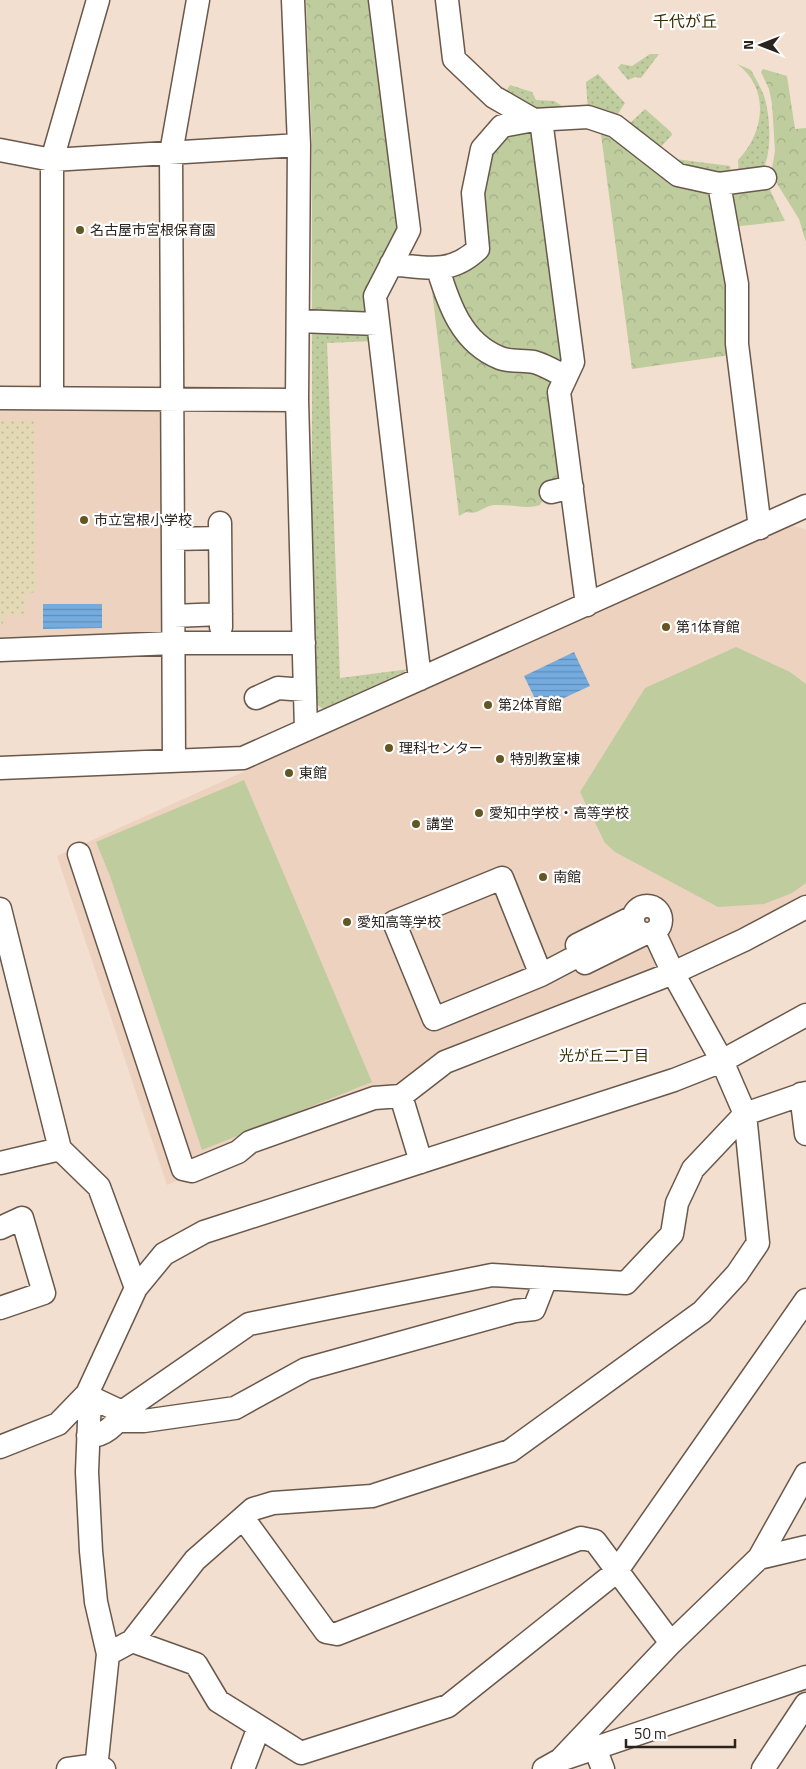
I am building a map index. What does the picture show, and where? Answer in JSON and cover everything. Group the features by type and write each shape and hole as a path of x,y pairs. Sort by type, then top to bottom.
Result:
{"street":[{"path":"52,398 52,160 98,0"},
{"path":"174,760 174,399 171,153 198,0"},
{"path":"293,0 299,145 298,400 306,730"},
{"path":"380,0 408,230 375,296 420,679"},
{"path":"447,0 454,59 494,97 538,120"},
{"path":"391,264 438,269 466,260 478,249 473,193 482,150 502,126 538,120 588,118 614,126 678,175 719,184 765,178"},
{"path":"538,120 573,362 559,392 561,490 587,605"},
{"path":"0,150 52,160 299,145"},
{"path":"719,184 737,284 737,344 760,528"},
{"path":"438,269 457,319 476,345 501,358 536,363 566,377"},
{"path":"298,321 378,324"},
{"path":"0,398 298,400"},
{"path":"0,768 243,758 806,506"},
{"path":"174,539 220,530 221,621 174,616"},
{"path":"0,650 174,643 304,643"},
{"path":"256,698 278,688 305,690"},
{"path":"79,854 184,1169 192,1171 238,1152 250,1142 374,1098 401,1096 445,1062 673,973 744,940 806,907"},
{"path":"108,1654 133,1641 195,1560 253,1509 274,1503 372,1496 510,1451 702,1312 737,1274 758,1243 745,1114 722,1061 673,973 644,928 585,963 581,954 542,975 434,1019 394,922 502,878 542,975"},
{"path":"0,909 60,1149 99,1187 136,1288"},
{"path":"0,1448 58,1424 88,1396 136,1288 164,1254 204,1232 674,1080 722,1061 806,1015"},
{"path":"88,1436 98,1436 120,1416 248,1324 492,1275 626,1283 672,1234 678,1203 693,1169 745,1114 804,1093 806,1134"},
{"path":"401,1096 421,1162"},
{"path":"0,1162 60,1149"},
{"path":"0,1228 22,1218 44,1293 0,1308"},
{"path":"88,1396 120,1416 144,1421 235,1408 306,1368 515,1311 534,1309 543,1286 543,1278"},
{"path":"133,1641 196,1664 218,1701 301,1753 448,1706 616,1572 806,1300"},
{"path":"68,1769 99,1768 108,1654 96,1602 92,1560 87,1472 88,1396"},
{"path":"552,1765 671,1643 759,1558 806,1474"},
{"path":"243,1518 326,1632 337,1634 581,1538 595,1541 616,1572 671,1643"},
{"path":"759,1558 806,1547"},
{"path":"552,1765 595,1748 806,1677"},
{"path":"763,1769 806,1704"},
{"path":"243,1769 260,1727"},
{"path":"595,1748 603,1769"}],"shaded area":[{"name":"市立宮根小学校","path":"0,409 162,409 163,633 0,640"},
{"name":"愛知中学校・高等学校","path":"790,525 805,529 806,531 806,897 797,904 411,1083 167,1185 57,856"}],"green space":[{"path":"306,0 372,0 402,230 370,317 312,316 312,142"},
{"path":"650,54 659,54 641,78 635,77 628,80 618,68 621,64 632,66"},
{"path":"737,64 751,70 765,99 769,124 767,160 764,167 739,174 738,160 754,137 760,110 755,85 748,74"},
{"path":"763,69 787,76 795,129 806,128 806,242 799,219 771,174 775,151 772,104 769,89 761,72"},
{"path":"598,74 625,103 614,120 588,112 586,82"},
{"path":"510,85 532,92 536,100 554,101 574,113 546,114 503,97"},
{"path":"645,109 672,135 656,152 629,124"},
{"path":"526,125 533,135 566,361 564,485 546,494 540,505 529,507 492,505 479,511 466,512 459,516 430,274 465,266 478,196 497,140"},
{"path":"600,127 705,187 715,196 727,288 731,355 632,369"},
{"path":"675,159 730,166 731,173 699,176"},
{"path":"763,186 770,190 785,221 732,227 726,191"},
{"path":"312,327 372,330 373,341 327,343 340,678 410,669 323,709 312,701"},
{"path":"736,647 790,672 806,684 806,883 792,893 764,904 718,907 615,852 605,843 580,792 645,688"},
{"path":"244,780 372,1082 202,1150 110,876 96,842"}],"sand":[{"path":"34,420 36,592 24,594 25,614 3,615 3,625 0,625 0,421"}],"water":[{"path":"43,604 102,604 102,628 43,629"},
{"path":"574,652 590,686 540,709 524,676"}],"place":[{"name":"名古屋市宮根保育園","path":"80,230"},
{"name":"市立宮根小学校","path":"84,520"},
{"name":"第1体育館","path":"666,627"},
{"name":"第2体育館","path":"488,705"},
{"name":"理科センター","path":"389,748"},
{"name":"特別教室棟","path":"500,759"},
{"name":"東館","path":"289,773"},
{"name":"愛知中学校・高等学校","path":"479,813"},
{"name":"講堂","path":"416,824"},
{"name":"南館","path":"543,877"},
{"name":"愛知高等学校","path":"347,922"}],"district":[{"name":"千代が丘","path":"685,21"},
{"name":"光が丘二丁目","path":"604,1056"}]}
